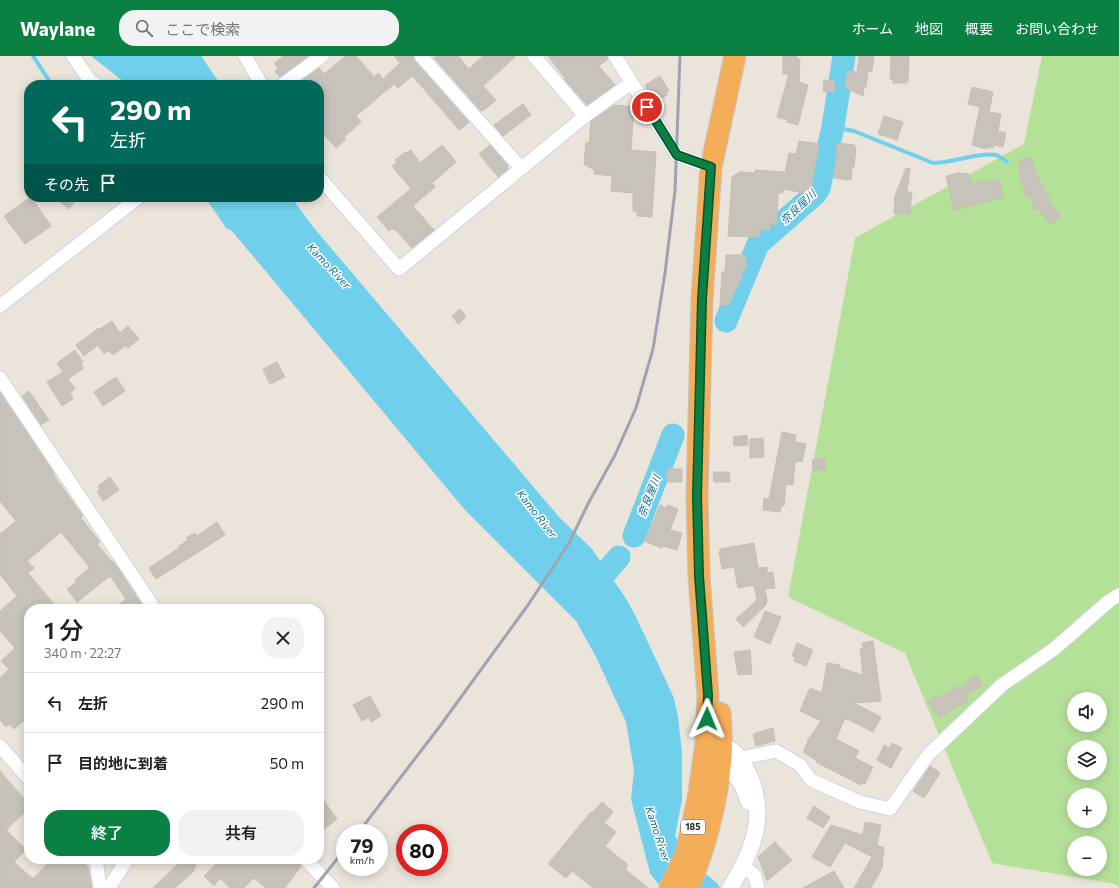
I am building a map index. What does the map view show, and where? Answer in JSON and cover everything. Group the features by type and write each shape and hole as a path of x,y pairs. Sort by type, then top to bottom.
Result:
{"highway":[{"name":"185","path":"670,888 686,854 692,832 712,753 720,695 699,576 697,496 701,323 711,167 735,56"},
{"name":"185","path":"688,888 696,872 716,791 712,753"}],"street":[{"path":"73,56 89,80"},
{"path":"245,56 259,80"},
{"path":"289,80 322,56"},
{"path":"421,56 521,168"},
{"path":"534,56 585,116"},
{"path":"615,56 677,155 711,167"},
{"path":"324,183 399,269 585,116 631,83"},
{"path":"0,306 133,202"},
{"path":"0,378 151,604"},
{"path":"741,758 776,751 800,765 811,780 860,802 890,809 928,754 1002,685 1054,649 1109,601 1119,595"},
{"path":"0,746 24,773"},
{"path":"712,753 731,749 741,758 753,782 756,794 758,815 755,834 741,869 730,888"},
{"path":"712,753 742,784 749,802 748,828 741,869"},
{"path":"97,864 100,888"},
{"path":"109,888 124,864"},
{"path":"310,864 332,888"},
{"path":"741,869 756,876 758,888"}],"green space":[{"path":"1042,56 1119,56 1119,887 1115,884 1068,876 1107,876 1107,836 1067,836 1067,876 992,863 905,653 788,597 855,238 1024,144"}],"water":[{"path":"91,56 201,56 218,80 122,80"},
{"name":"Kamo River","path":"208,202 295,202 314,228 559,517 592,549 625,597 635,615 674,698 682,752 682,800 675,836 701,870 718,884 720,888 661,888 650,873 631,799 634,770 626,722 596,657 576,621 465,510 232,231 226,228"}],"building":[{"path":"283,56 308,56 280,77 275,72 278,68 274,64"},
{"path":"346,56 356,56 374,77 378,73 383,79 400,63 394,56 413,56 415,61 469,122 459,130 412,76 398,88 394,84 356,116 361,122 344,137 346,139 336,148 324,135 324,80 303,80 319,68 324,74"},
{"path":"436,56 458,56 469,69 483,56 516,56 483,86 496,100 481,111 434,58"},
{"path":"548,56 607,56 608,59 599,66 615,85 587,105 564,79 565,78"},
{"path":"783,56 797,56 797,59 800,59 799,82 808,85 798,125 777,117 789,74 783,74"},
{"path":"859,56 874,56 872,71 868,71 863,96 845,88 848,71 857,72"},
{"path":"891,56 909,56 908,82 893,83 893,79 890,79"},
{"path":"660,76 669,91 666,93 667,95 655,103 645,85"},
{"path":"824,80 835,81 834,92 823,91"},
{"path":"972,87 993,92 989,112 1001,114 998,131 1006,133 1003,147 994,145 993,148 987,147 987,149 972,145 980,107 968,104"},
{"path":"523,104 531,115 503,136 494,125"},
{"path":"614,105 634,107 631,150 656,152 652,217 637,216 637,212 633,211 633,193 611,191 612,176 594,174 594,170 584,164 586,143 589,143 591,121"},
{"path":"884,116 903,122 897,140 878,134"},
{"path":"799,141 819,144 810,194 783,189 783,193 778,193 777,225 770,224 770,230 759,230 759,237 728,236 732,177 740,172 755,173 755,170 785,172 789,153 796,154"},
{"path":"837,143 855,145 854,146 856,147 851,180 834,178"},
{"path":"442,145 456,162 432,183 435,187 413,206 434,230 412,248 396,230 395,231 393,228 389,231 377,217 411,189 392,166 397,163 395,160 411,150 420,163"},
{"path":"490,145 508,165 508,169 498,177 479,154"},
{"path":"1030,157 1041,186 1043,185 1051,203 1061,217 1050,224 1038,208 1034,209 1031,196 1027,198 1023,189 1025,188 1018,171 1021,170 1018,162"},
{"path":"906,168 910,169 907,192 912,192 910,214 894,214 895,196"},
{"path":"958,173 969,174 972,184 987,180 987,182 999,180 1003,197 954,210 946,176"},
{"path":"24,202 34,202 51,226 25,244 4,216"},
{"path":"60,202 74,202 69,209"},
{"path":"726,255 746,255 746,269 743,269 742,276 729,305 720,305 722,272 725,272"},
{"path":"460,309 466,317 458,324 452,316"},
{"path":"112,321 120,333 128,326 139,339 128,348 126,345 113,355 109,350 104,354 98,345 84,356 76,345 99,328 100,329"},
{"path":"75,350 83,362 81,364 84,368 68,379 75,389 70,393 73,399 62,406 47,382 63,372 57,363"},
{"path":"277,362 285,377 270,384 263,369"},
{"path":"116,377 125,391 103,406 94,392"},
{"path":"29,391 49,420 41,425 22,396"},
{"path":"0,392 54,473 53,474 83,516 80,517 100,542 97,544 112,562 113,561 142,604 120,604 126,599 110,576 77,602 67,589 77,582 75,580 90,568 61,532 27,561 34,568 28,573 54,604 24,604 24,720 14,729 10,724 6,727 0,720 0,678 9,669 1,661 15,648 0,631 0,611 17,596 0,574 0,534 16,521 0,501"},
{"path":"782,432 796,435 795,442 806,444 802,462 795,461 793,485 786,484 784,506 781,506 780,512 763,510 764,498 769,499"},
{"path":"747,435 748,445 734,446 733,437"},
{"path":"763,438 764,457 750,458 750,439"},
{"path":"824,458 826,469 814,471 812,460"},
{"path":"667,469 682,469 682,482 667,482"},
{"path":"713,472 729,472 730,482 714,482"},
{"path":"110,477 119,490 103,501 97,492 100,489 98,486"},
{"path":"660,505 666,508 668,505 678,509 670,530 682,533 677,550 663,546 662,548 644,541"},
{"path":"217,522 225,535 156,579 149,568 179,548 178,547 188,540 186,538 195,533 197,536"},
{"path":"754,543 758,568 767,567 767,573 773,572 775,588 765,589 767,600 766,605 743,627 736,619 757,600 754,585 738,588 734,567 722,569 719,552 720,549"},
{"path":"765,611 781,617 770,644 754,637"},
{"path":"873,641 881,701 854,703 881,717 873,732 845,718 836,739 859,751 855,758 873,767 865,784 862,783 861,785 816,762 817,761 803,752 808,742 807,741 821,721 800,711 810,688 822,693 827,663 840,665 840,668 863,675 860,649 863,649 862,643"},
{"path":"797,643 813,650 806,666 794,661 795,657 792,656"},
{"path":"750,650 752,674 738,675 734,652"},
{"path":"976,675 983,684 965,697 968,701 960,706 959,705 940,718 928,701 937,695 940,698 956,686 958,689"},
{"path":"370,696 381,716 371,722 369,717 362,721 353,705"},
{"path":"773,728 775,741 756,746 753,734"},
{"path":"892,743 902,748 891,768 877,760 884,745 889,748"},
{"path":"930,766 940,773 924,798 913,791"},
{"path":"0,771 24,799 24,813 6,830 24,848 24,852 14,862 33,879 47,864 85,864 88,867 92,888 0,888"},
{"path":"324,801 337,819 324,829"},
{"path":"602,802 613,812 604,823 616,832 605,846 628,865 625,869 648,888 593,888 572,871 566,878 548,864 591,812 592,813"},
{"path":"814,806 830,817 823,828 807,818"},
{"path":"865,822 881,825 877,845 884,848 882,868 871,888 854,888 872,857 845,843 830,867 812,857 831,825 863,835"},
{"path":"775,842 792,860 767,881 758,857"},
{"path":"178,864 196,864 193,872 175,888 153,888"},
{"path":"216,864 300,864 301,866 285,888 266,888 254,878 244,888 230,888 220,878 214,886 204,876"},
{"path":"834,871 844,888 803,888"}],"waterway":[{"path":"33,56 49,80"},
{"name":"奈良屋川","path":"726,321 758,244 815,194 819,188 833,127 844,56"},
{"path":"833,127 854,131 933,163 989,154 996,155 1007,162"},
{"name":"奈良屋川","path":"634,536 673,435"},
{"name":"奈良屋川","path":"594,586 619,557"}],"railway":[{"path":"365,824 440,726 528,605 569,543 589,502 615,455 636,408 653,349 665,273 675,191 680,56"},
{"path":"314,888 336,860"}],"route":[{"path":"647,107 677,155 711,167 702,299 697,496 699,576 708,695 707,719"}]}
